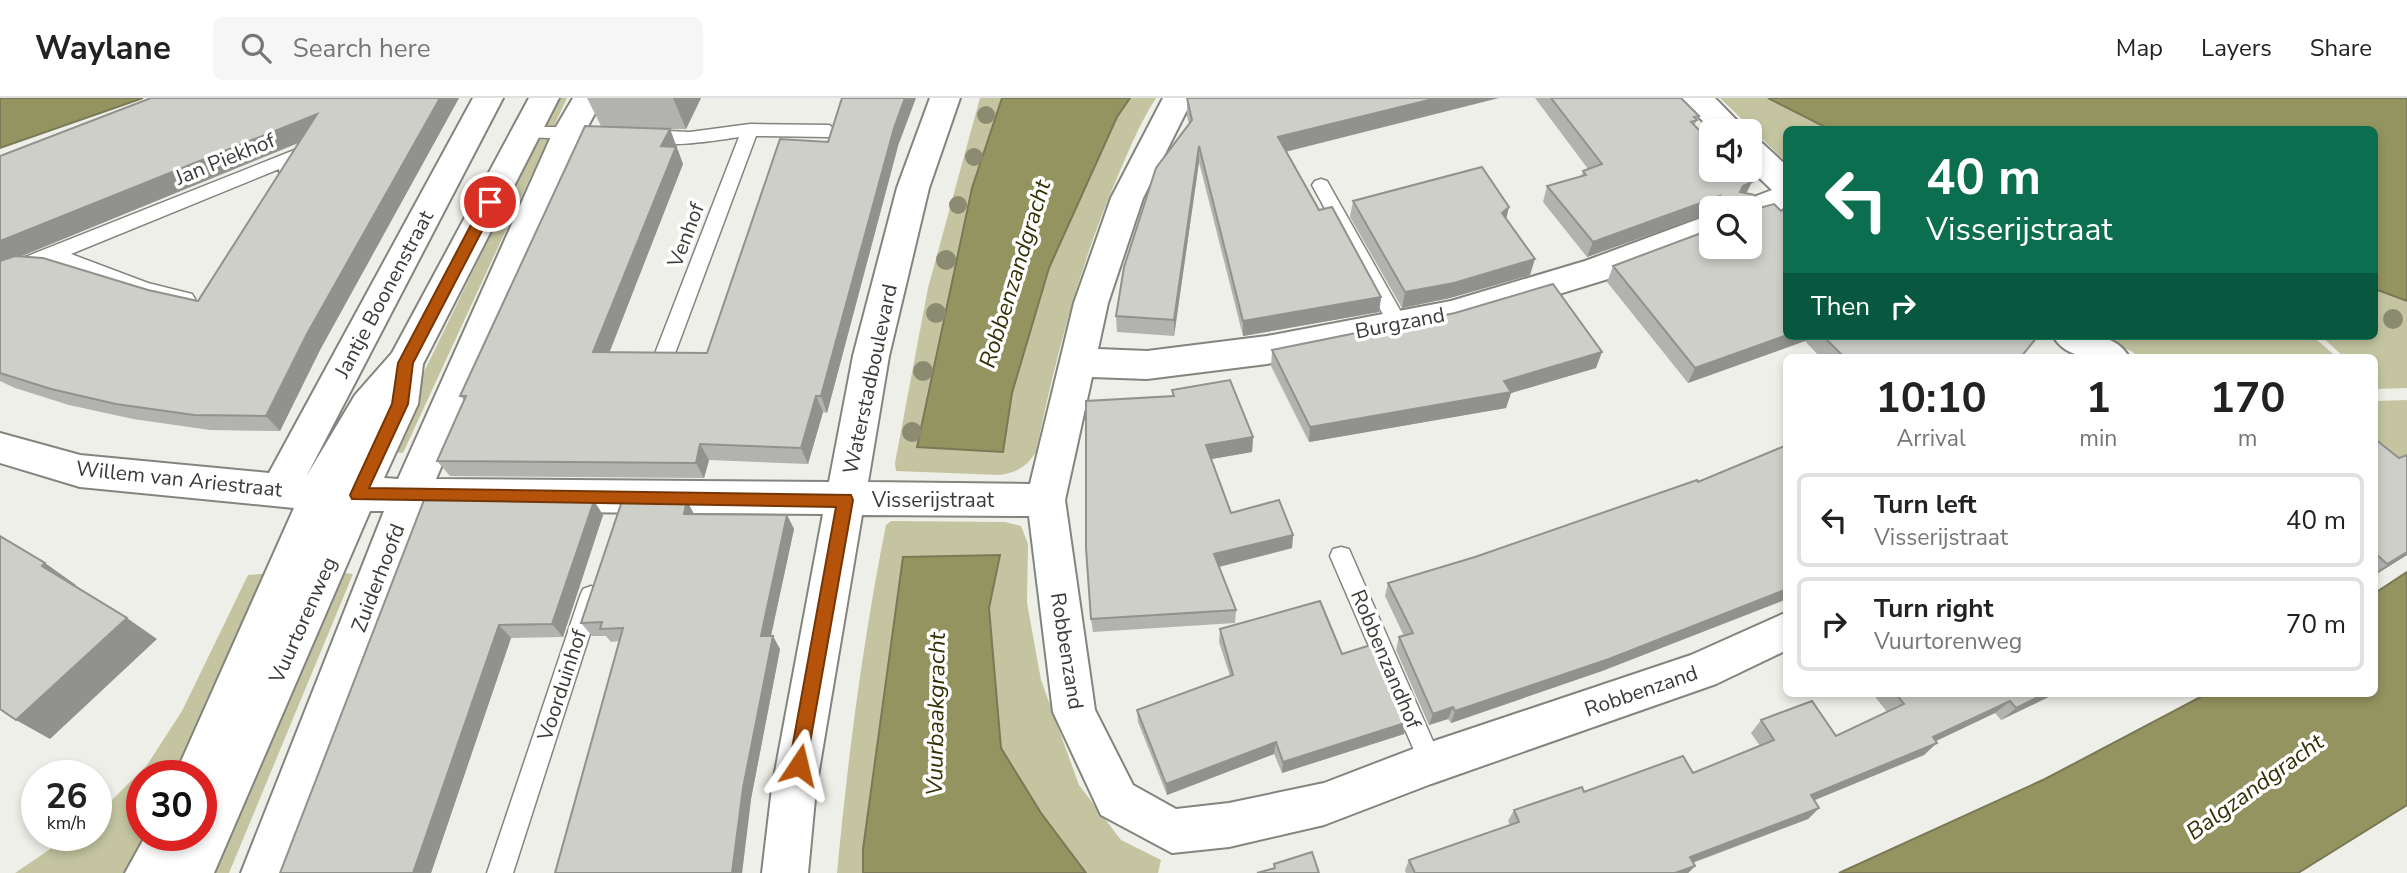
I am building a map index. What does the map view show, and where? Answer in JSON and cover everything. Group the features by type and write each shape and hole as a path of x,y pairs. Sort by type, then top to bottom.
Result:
{"street":[{"name":"Jantje Boonenstraat","path":"319,493 488,98"},
{"name":"Vuurtorenweg","path":"203,760 319,493 400,404 405,363 544,98"},
{"path":"582,133 588,98"},
{"name":"Waterstadboulevard","path":"785,873 794,788 871,356 913,188 945,98"},
{"name":"Robbenzand","path":"1178,98 1127,198 1091,303 1046,500 1074,712 1117,800 1172,831 1229,825 1324,804 1432,763 1701,670 1783,632"},
{"path":"1696,98 1718,119"},
{"name":"Zuiderhoofd","path":"264,873 410,494 582,133"},
{"path":"1762,161 1783,181"},
{"path":"1762,206 1783,199"},
{"name":"Burgzand","path":"1077,362 1147,365 1267,350 1451,314 1596,270 1699,231"},
{"path":"2079,340 2105,354"},
{"name":"Willem van Ariestraat","path":"0,448 80,471 319,493"},
{"name":"Vuurtorenweg","path":"188,873 200,854 319,493"},
{"name":"Visserijstraat","path":"319,493 410,494 619,508 845,500 1046,500"},
{"path":"148,873 162,851"}],"lane":[{"path":"623,135 690,138 750,130 829,131"},
{"name":"Venhof","path":"664,356 750,130"},
{"path":"526,132 582,133"},
{"name":"Jan Piekhof","path":"0,275 297,155 276,189"},
{"path":"1321,185 1398,324"},
{"path":"51,253 144,289 205,303"},
{"name":"Robbenzandhof","path":"1341,555 1432,763"},
{"name":"Voorduinhof","path":"500,873 600,568"}],"green space":[{"path":"557,98 567,98 403,453 389,452 387,448"},
{"path":"980,98 1002,98 972,188 917,447 1003,451 1012,393 1049,268 1117,117 1130,98 1156,98 1128,152 1089,250 1051,384 1036,452 1021,468 1000,475 896,471 895,463 928,288"},
{"path":"1720,98 1768,98 1823,126 1783,126 1783,159 1762,139 1762,119 1742,119"},
{"path":"2378,290 2407,301 2407,388 2378,389 2378,354 2341,354 2325,340 2378,340"},
{"path":"2107,340 2317,340 2333,354 2134,354"},
{"path":"2407,400 2407,484 2378,461 2378,401"},
{"path":"891,521 1005,522 1021,526 1028,544 1027,603 1041,680 1079,785 1121,840 1161,860 1158,873 1086,873 1041,813 1001,748 989,608 999,556 903,558 863,849 863,873 837,873 863,655 886,525"},
{"path":"335,572 353,574 229,873 201,873 211,851 217,851 217,837"},
{"path":"274,573 191,760 150,760 182,711 248,575"},
{"path":"126,786 126,851 143,851 131,873 15,873 47,851 112,851 112,800"}],"water":[{"path":"0,98 143,98 0,148"},
{"name":"Robbenzandgracht","path":"1002,98 1130,98 1117,117 1049,268 1012,393 1003,452 917,447 972,188"},
{"path":"1768,98 2407,98 2407,301 2378,290 2378,126 1823,126"},
{"name":"Vuurbaakgracht","path":"1000,555 989,608 1001,748 1041,813 1086,873 863,873 863,849 903,557"},
{"name":"Balgzandgracht","path":"2407,572 2407,805 2298,873 1839,873 2045,779 2200,697 2378,697 2378,591"}],"building":[{"path":"151,98 440,98 307,334 266,416 194,415 116,404 51,389 0,373 0,261 15,256 43,258 148,290 198,301 317,114 0,241 0,156"},
{"path":"842,98 905,98 894,128 821,396 816,396 801,448 700,444 696,463 437,461 466,396 460,396 585,126 670,129 661,146 676,147 593,352 707,353 780,139 828,142"},
{"path":"1187,98 1437,98 1278,137 1319,210 1332,207 1381,297 1243,321 1199,146 1174,320 1116,316 1124,267 1156,168 1192,120"},
{"path":"1551,98 1681,98 1699,116 1694,117 1697,120 1691,122 1699,130 1699,182 1752,182 1743,186 1740,192 1755,196 1699,196 1699,204 1593,242 1547,186 1586,175 1583,171 1602,164"},
{"path":"1482,167 1509,207 1502,213 1535,259 1454,283 1405,292 1353,201"},
{"path":"1774,204 1781,211 1783,209 1783,336 1695,368 1613,266 1699,234 1699,259 1762,259 1762,207"},
{"path":"1553,284 1602,352 1504,381 1511,392 1310,427 1272,350 1455,313"},
{"path":"1827,340 2035,340 2023,354 1841,354"},
{"path":"1230,380 1253,437 1206,445 1231,513 1279,500 1293,535 1214,554 1236,610 1091,619 1086,548 1086,401 1174,396 1172,390"},
{"path":"2378,441 2399,458 2407,455 2407,552 2387,564 2378,556"},
{"path":"1783,447 1783,591 1609,659 1455,711 1453,707 1433,714 1399,637 1413,633 1388,583 1475,557 1697,480 1698,482"},
{"path":"424,500 594,501 552,624 499,625 413,873 280,873"},
{"path":"622,501 687,501 684,514 787,515 761,636 773,636 743,788 732,873 555,873 623,628 600,629 602,622 581,623"},
{"path":"0,536 45,563 42,566 127,618 16,720 0,709"},
{"path":"1320,601 1342,654 1374,644 1408,722 1283,762 1276,742 1166,784 1137,710 1233,675 1220,629"},
{"path":"1898,697 2038,697 2016,708 2010,701 1933,737 1937,743 1811,795 1819,808 1690,857 1695,866 1675,873 1415,873 1409,860 1519,822 1514,810 1582,787 1584,792 1683,756 1693,773 1774,740 1761,720 1812,701 1836,736 1904,704"},
{"path":"1312,852 1319,873 1257,873 1275,868 1274,864"}],"route":[{"path":"490,202 405,363 400,404 358,495 845,500 799,765"}]}
